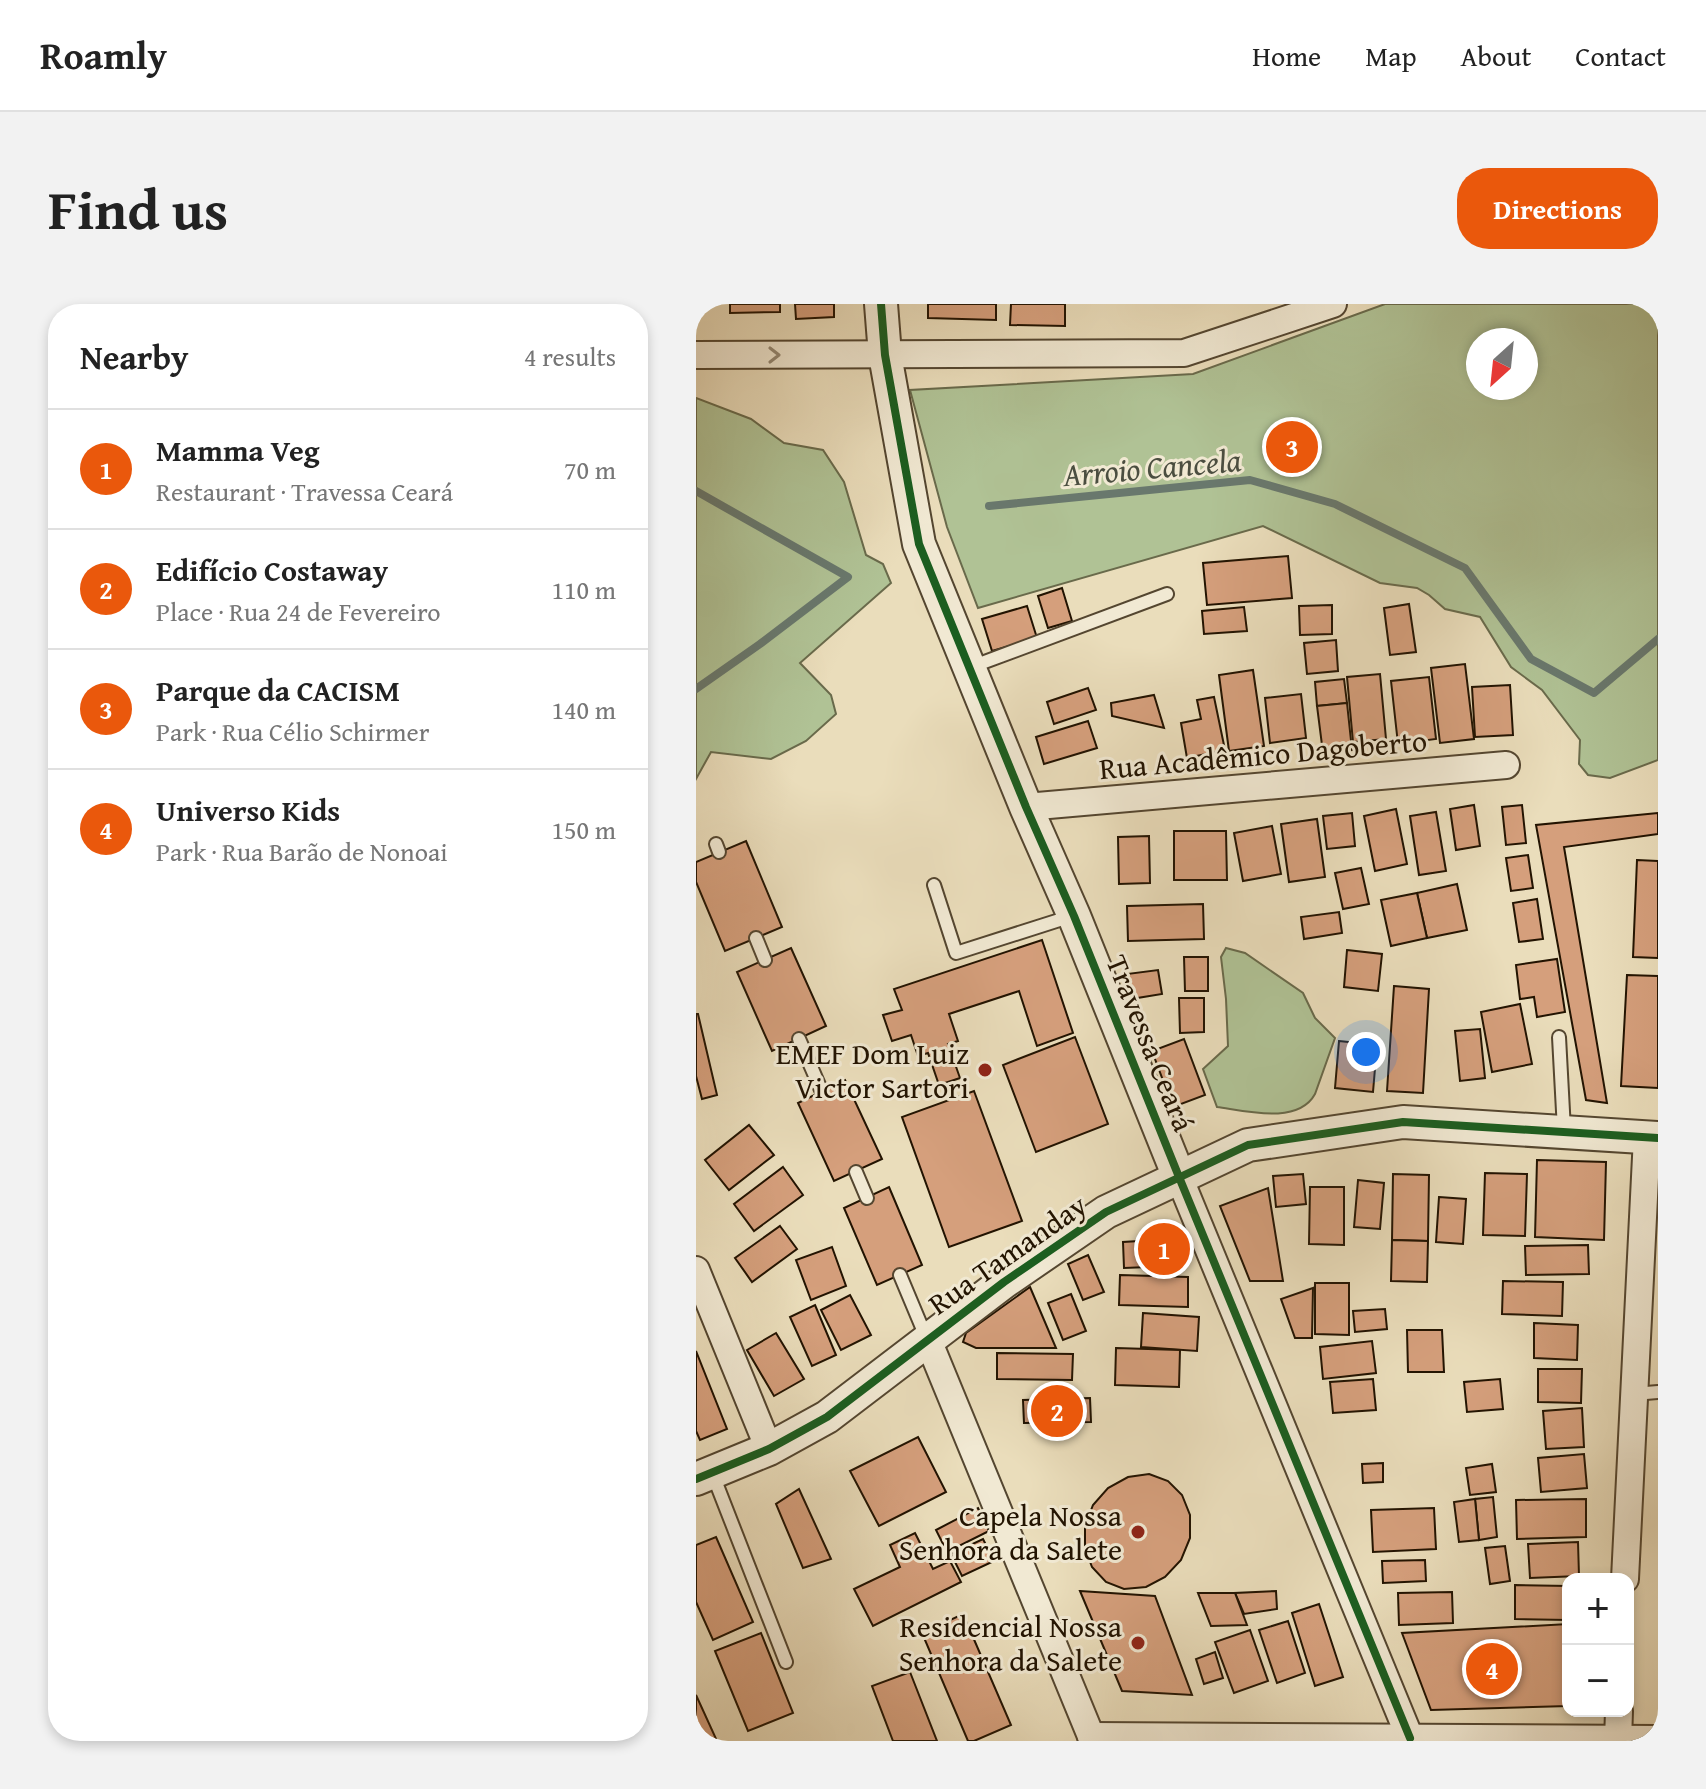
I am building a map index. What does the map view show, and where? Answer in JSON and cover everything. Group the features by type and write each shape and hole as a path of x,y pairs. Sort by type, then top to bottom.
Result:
{"street":[{"name":"Travessa Ceará","path":"881,304 885,355 919,544 1410,1738"},
{"path":"696,355 1184,353 1333,304"},
{"name":"Rua Acadêmico Dagoberto","path":"1026,807 1506,765"},
{"name":"Rua Tamanday","path":"704,1476 769,1449 827,1417 1004,1282 1106,1212 1248,1145 1403,1122 1652,1138"},
{"path":"1626,1573 1646,1393 1652,1138"},
{"path":"696,1270 769,1449"},
{"path":"928,1340 1092,1739 1658,1739"},
{"path":"1618,1740 1619,1717"}],"lane":[{"path":"969,668 1167,594"},
{"path":"934,885 956,953 1074,916"},
{"path":"756,938 765,960"},
{"path":"1559,1037 1564,1132"},
{"path":"799,1039 822,1092"},
{"path":"856,1172 867,1198"},
{"path":"900,1275 928,1340"},
{"path":"704,1476 786,1662"}],"green space":[{"path":"1385,304 1658,304 1658,760 1610,778 1588,775 1579,764 1580,740 1542,690 1511,667 1480,617 1445,609 1417,588 1380,583 1263,526 978,608 947,527 910,390 1193,374"},
{"path":"696,398 751,419 784,443 823,450 844,482 866,555 883,564 891,583 800,663 831,695 836,714 806,741 771,759 711,752 696,779"},
{"path":"1226,948 1245,953 1303,993 1315,1018 1335,1038 1315,1094 1297,1110 1270,1114 1217,1107 1203,1069 1228,1046 1221,957"}],"building":[{"path":"730,304 780,304 780,312 730,313"},
{"path":"795,304 834,304 834,317 796,319"},
{"path":"928,304 996,304 996,320 928,318"},
{"path":"1011,304 1065,304 1065,326 1010,325"},
{"path":"1288,556 1292,598 1207,605 1203,563"},
{"path":"1062,588 1072,621 1048,628 1038,596"},
{"path":"1409,604 1416,652 1390,655 1384,608"},
{"path":"1332,605 1332,634 1300,635 1299,606"},
{"path":"1027,606 1037,638 992,651 982,619"},
{"path":"1244,607 1247,631 1204,634 1202,611"},
{"path":"1336,640 1338,671 1307,674 1304,643"},
{"path":"1465,664 1474,739 1440,743 1431,668"},
{"path":"1253,670 1264,746 1229,751 1219,675"},
{"path":"1380,674 1386,739 1353,742 1347,677"},
{"path":"1429,677 1436,739 1398,744 1391,681"},
{"path":"1344,679 1347,703 1317,706 1315,682"},
{"path":"1510,685 1513,735 1475,737 1472,687"},
{"path":"1088,688 1096,710 1054,724 1047,702"},
{"path":"1301,694 1306,738 1270,743 1265,698"},
{"path":"1154,695 1164,728 1112,716 1111,703"},
{"path":"1214,697 1225,750 1187,758 1181,723 1201,719 1197,700"},
{"path":"1347,703 1352,750 1323,753 1317,706"},
{"path":"1088,721 1097,748 1044,764 1036,737"},
{"path":"1474,805 1480,846 1456,850 1450,809"},
{"path":"1522,805 1526,843 1506,845 1502,807"},
{"path":"1396,809 1407,864 1375,871 1364,816"},
{"path":"1436,812 1446,871 1419,875 1410,816"},
{"path":"1352,813 1355,846 1327,849 1323,816"},
{"path":"1658,813 1658,834 1564,847 1607,1103 1586,1100 1536,825"},
{"path":"1317,819 1325,877 1289,882 1281,824"},
{"path":"1272,826 1281,874 1243,881 1234,833"},
{"path":"1174,831 1226,831 1227,880 1174,880"},
{"path":"1149,836 1150,883 1119,884 1118,837"},
{"path":"746,841 782,927 725,951 696,882 696,862"},
{"path":"1528,855 1533,888 1511,891 1506,858"},
{"path":"1637,860 1658,861 1658,958 1633,957"},
{"path":"1361,868 1369,904 1343,909 1335,873"},
{"path":"1457,884 1467,930 1427,938 1417,893"},
{"path":"1417,893 1427,938 1391,946 1381,900"},
{"path":"1537,899 1543,939 1519,942 1513,903"},
{"path":"1203,904 1204,939 1128,941 1127,906"},
{"path":"1339,912 1342,933 1304,939 1301,917"},
{"path":"1042,940 1073,1033 1037,1046 1019,991 949,1014 958,1041 948,1044 960,1078 939,1085 928,1053 918,1056 911,1035 892,1041 883,1015 902,1010 894,989"},
{"path":"791,948 826,1026 772,1051 737,972"},
{"path":"1347,950 1382,954 1378,991 1344,987"},
{"path":"1184,957 1208,957 1208,991 1185,991"},
{"path":"1557,959 1565,1012 1537,1017 1534,997 1520,999 1516,965"},
{"path":"1158,970 1162,994 1131,999 1127,974"},
{"path":"1627,975 1658,976 1658,1088 1621,1086"},
{"path":"1394,986 1429,989 1423,1093 1387,1091"},
{"path":"1179,998 1204,998 1204,1032 1180,1033"},
{"path":"1520,1004 1532,1064 1492,1072 1481,1012"},
{"path":"696,1014 717,1095 702,1099 696,1076"},
{"path":"1480,1029 1485,1078 1460,1081 1455,1031"},
{"path":"1075,1037 1108,1124 1036,1152 1003,1065"},
{"path":"1184,1039 1205,1095 1173,1107 1152,1051"},
{"path":"1339,1041 1377,1045 1373,1092 1335,1088"},
{"path":"845,1080 882,1159 834,1181 798,1103"},
{"path":"974,1091 1022,1221 949,1247 902,1117"},
{"path":"749,1125 774,1155 729,1190 705,1160"},
{"path":"1537,1160 1606,1162 1604,1240 1535,1237"},
{"path":"783,1167 803,1195 754,1231 734,1204"},
{"path":"1485,1173 1527,1174 1525,1236 1483,1235"},
{"path":"1303,1174 1306,1204 1276,1207 1273,1176"},
{"path":"1393,1174 1429,1175 1428,1241 1392,1240"},
{"path":"1358,1180 1384,1183 1380,1229 1354,1227"},
{"path":"889,1187 922,1265 877,1285 844,1208"},
{"path":"1310,1187 1344,1187 1344,1245 1309,1244"},
{"path":"1268,1188 1283,1281 1250,1281 1220,1206"},
{"path":"1439,1197 1466,1199 1463,1244 1436,1242"},
{"path":"780,1226 797,1249 752,1282 735,1258"},
{"path":"1172,1239 1173,1266 1124,1268 1123,1242"},
{"path":"1392,1240 1428,1241 1427,1282 1391,1281"},
{"path":"1588,1245 1589,1274 1526,1275 1525,1246"},
{"path":"832,1247 846,1286 811,1300 796,1260"},
{"path":"1088,1255 1104,1292 1083,1300 1068,1264"},
{"path":"1120,1275 1188,1277 1188,1307 1119,1305"},
{"path":"1503,1281 1563,1282 1562,1316 1502,1314"},
{"path":"1315,1283 1349,1283 1349,1335 1315,1334"},
{"path":"1030,1287 1056,1348 976,1348 963,1342 966,1333"},
{"path":"1313,1288 1312,1338 1295,1338 1281,1299"},
{"path":"1071,1294 1086,1331 1063,1340 1048,1303"},
{"path":"850,1295 871,1335 841,1350 821,1310"},
{"path":"815,1305 836,1355 812,1366 790,1317"},
{"path":"1385,1309 1387,1329 1355,1332 1353,1311"},
{"path":"1143,1313 1199,1317 1197,1351 1141,1347"},
{"path":"1534,1323 1578,1325 1577,1360 1534,1358"},
{"path":"1407,1330 1442,1330 1444,1372 1408,1372"},
{"path":"776,1333 804,1379 774,1396 747,1350"},
{"path":"1372,1341 1376,1373 1323,1379 1320,1347"},
{"path":"1116,1348 1180,1350 1179,1387 1115,1385"},
{"path":"696,1351 727,1429 700,1440 696,1431"},
{"path":"997,1353 1073,1354 1072,1380 997,1379"},
{"path":"1538,1369 1582,1369 1581,1403 1538,1402"},
{"path":"1373,1379 1376,1410 1333,1413 1330,1382"},
{"path":"1500,1379 1503,1409 1467,1412 1464,1382"},
{"path":"1090,1398 1091,1422 1024,1423 1023,1400"},
{"path":"1582,1408 1584,1447 1546,1449 1543,1411"},
{"path":"918,1437 946,1492 879,1526 850,1471"},
{"path":"1584,1454 1587,1488 1541,1492 1538,1458"},
{"path":"1383,1463 1383,1482 1363,1483 1362,1464"},
{"path":"1492,1464 1496,1492 1470,1495 1466,1468"},
{"name":"Capela Nossa Senhora da Salete","path":"1149,1474 1168,1481 1182,1495 1190,1515 1190,1538 1181,1560 1165,1577 1146,1587 1124,1589 1106,1582 1092,1567 1085,1548 1085,1526 1093,1505 1108,1488 1128,1477"},
{"path":"799,1489 831,1559 803,1568 776,1504"},
{"path":"1493,1497 1497,1537 1479,1540 1475,1499"},
{"path":"1475,1499 1479,1540 1459,1542 1454,1502"},
{"path":"1586,1499 1586,1537 1517,1539 1516,1500"},
{"path":"978,1508 989,1531 947,1552 936,1530"},
{"path":"1434,1508 1436,1549 1373,1552 1371,1510"},
{"path":"915,1533 933,1569 950,1561 961,1582 873,1626 854,1589 900,1567 890,1545"},
{"path":"716,1537 753,1622 713,1640 696,1602 696,1545"},
{"path":"983,1539 994,1561 962,1576 951,1554"},
{"path":"1578,1542 1579,1573 1530,1578 1528,1544"},
{"path":"1505,1546 1510,1581 1490,1584 1485,1548"},
{"path":"1425,1560 1426,1581 1383,1583 1382,1561"},
{"path":"1515,1585 1562,1586 1562,1620 1515,1619"},
{"name":"Residencial Nossa Senhora da Salete","path":"1080,1591 1155,1596 1192,1695 1122,1691"},
{"path":"1276,1591 1277,1609 1244,1614 1235,1593"},
{"path":"1452,1592 1453,1623 1399,1625 1398,1593"},
{"path":"1198,1593 1235,1593 1247,1625 1211,1626"},
{"path":"1319,1604 1343,1677 1315,1686 1292,1613"},
{"path":"963,1614 1011,1725 974,1741 968,1741 922,1633"},
{"path":"1288,1621 1305,1673 1277,1683 1259,1630"},
{"path":"1562,1624 1562,1706 1431,1710 1402,1633"},
{"path":"1250,1630 1268,1681 1234,1693 1215,1642"},
{"path":"761,1633 793,1713 748,1731 715,1651"},
{"path":"1215,1652 1223,1678 1204,1684 1196,1659"},
{"path":"910,1672 937,1741 893,1741 872,1686"},
{"path":"696,1695 717,1741 696,1741"}],"waterway":[{"name":"Arroio Cancela","path":"989,506 1250,480 1335,504 1465,568 1531,659 1594,693 1658,639"},
{"name":"Arroio Cancela","path":"696,491 848,577 696,689"}],"cycle path":[{"path":"881,304 885,355 919,544 1410,1738"},
{"path":"696,1479 769,1449 827,1417 1004,1282 1106,1212 1248,1145 1403,1122 1658,1138"}],"place":[{"name":"Parque da CACISM","path":"1292,447"},
{"name":"EMEF Dom Luiz Victor Sartori","path":"985,1070"},
{"name":"Mamma Veg","path":"1164,1249"},
{"name":"Edifício Costaway","path":"1057,1411"},
{"name":"Capela Nossa Senhora da Salete","path":"1138,1532"},
{"name":"Residencial Nossa Senhora da Salete","path":"1138,1643"},
{"name":"Universo Kids","path":"1492,1669"}]}
